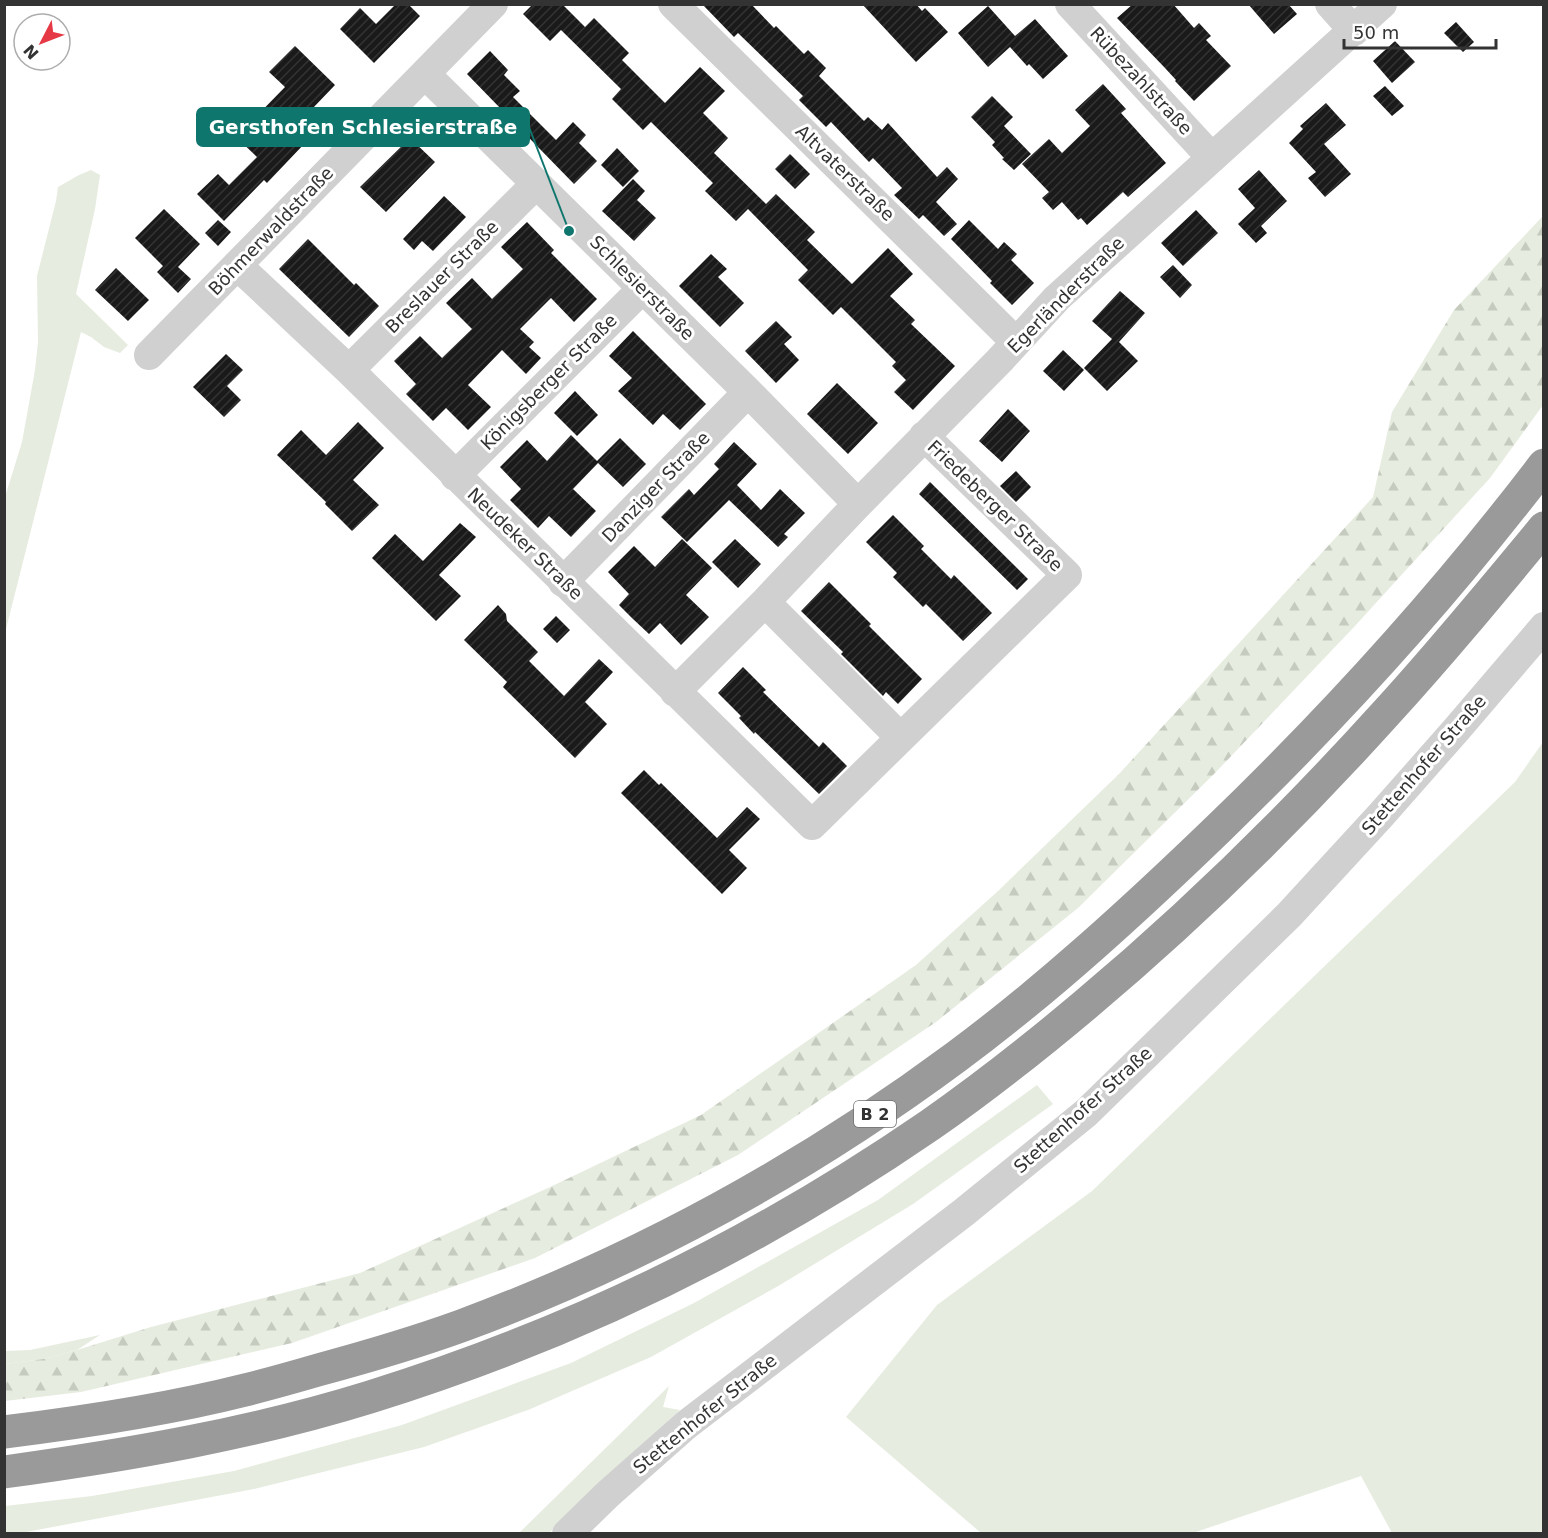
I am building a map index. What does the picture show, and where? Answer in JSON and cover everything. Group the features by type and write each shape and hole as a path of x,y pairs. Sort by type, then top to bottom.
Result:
{"highway":[{"name":"B 2","path":"4,1432 141,1412 246,1390 342,1364 460,1326 615,1261 720,1208 813,1155 909,1091 981,1038 1078,960 1135,908 1245,803 1315,732 1416,621 1544,465"},
{"name":"B 2","path":"4,1472 164,1448 242,1431 369,1397 427,1378 568,1325 659,1284 777,1222 828,1191 934,1122 1024,1055 1186,916 1384,716 1544,528"}],"street":[{"name":"Böhmerwaldstraße","path":"149,355 493,4"},
{"name":"Altvaterstraße","path":"673,4 1016,342"},
{"name":"Rübezahlstraße","path":"1070,4 1212,158"},
{"path":"1330,4 1354,31"},
{"name":"Egerländerstraße","path":"675,692 765,602 1057,298 1382,4"},
{"name":"Schlesierstraße","path":"425,74 748,392 858,504"},
{"name":"Breslauer Straße","path":"349,370 536,184"},
{"name":"Neudeker Straße","path":"237,265 349,370 812,825 900,737"},
{"name":"Königsberger Straße","path":"455,476 642,289"},
{"name":"Danziger Straße","path":"563,582 748,392"},
{"name":"Friedeberger Straße","path":"900,737 1067,575 924,436"},
{"path":"765,602 900,737"},
{"name":"Stettenhofer Straße","path":"567,1533 686,1425 963,1213 1086,1113 1289,915 1449,739 1544,627"}],"green space":[{"path":"91,170 100,175 95,209 76,294 128,345 120,353 104,347 81,332 5,633 5,497 22,442 35,370 38,342 37,276 58,187"},
{"path":"1543,216 1543,405 1490,478 1354,627 1216,772 1078,908 936,1022 738,1155 535,1258 292,1343 81,1392 5,1401 5,1364 43,1359 151,1327 360,1273 548,1188 701,1115 916,965 998,891 1119,774 1373,497 1392,412 1454,310"},
{"path":"1543,742 1543,1533 1392,1533 1361,1476 1193,1533 981,1533 846,1417 937,1305 1092,1191 1515,782"},
{"path":"1037,1085 1053,1104 913,1204 780,1285 651,1357 528,1410 424,1447 254,1489 21,1533 5,1533 5,1506 92,1496 234,1471 402,1425 571,1363 694,1303 878,1200"},
{"path":"100,1335 77,1350 43,1359 5,1364 5,1351 30,1350"},
{"path":"669,1386 663,1407 680,1410 549,1533 518,1534"}],"building":[{"path":"396,4 408,4 420,16 374,63 340,29 360,8 376,24"},
{"path":"533,4 562,4 585,27 594,18 629,53 622,60 665,103 700,67 725,91 703,113 728,138 714,153 766,204 776,194 815,232 807,240 852,284 888,248 913,274 890,296 915,320 911,324 955,366 913,410 894,392 906,380 892,366 896,362 841,307 833,315 798,280 808,270 748,209 736,221 705,191 713,183 651,122 643,130 612,99 621,89 561,30 550,41 523,14"},
{"path":"702,4 751,4 804,54 808,50 826,68 819,76 864,121 868,117 882,130 888,123 937,177 947,167 958,179 936,202 957,224 944,236 923,215 919,219 894,195 902,188 873,158 869,162 831,122 826,127 799,100 803,96 738,33 734,37"},
{"path":"862,4 916,4 922,11 925,8 948,32 916,62"},
{"path":"1133,4 1173,4 1194,28 1199,23 1211,36 1206,40 1231,66 1194,101 1117,18"},
{"path":"1248,4 1288,4 1297,14 1274,34"},
{"path":"988,6 1015,36 1035,19 1068,56 1043,79 1029,64 1027,66 1010,47 988,67 958,33"},
{"path":"1456,22 1474,42 1463,52 1444,33"},
{"path":"1395,41 1415,62 1392,83 1373,61"},
{"path":"295,46 335,85 312,109 325,122 267,183 264,180 224,221 197,194 218,174 229,185 257,157 236,137 285,87 269,72"},
{"path":"490,51 508,70 504,75 520,91 513,97 556,140 573,122 586,135 579,143 597,161 574,184 467,74"},
{"path":"1103,84 1126,109 1121,113 1166,163 1128,197 1123,192 1087,225 1081,218 1078,220 1062,202 1053,210 1042,198 1049,192 1022,164 1049,139 1062,153 1090,126 1075,110"},
{"path":"1385,86 1404,106 1392,116 1373,96"},
{"path":"992,96 1013,117 1004,126 1031,154 1014,170 992,145 995,142 971,117"},
{"path":"1326,103 1346,125 1324,144 1351,174 1325,197 1308,178 1316,172 1289,143 1303,129 1300,126"},
{"path":"410,138 435,162 386,212 360,187"},
{"path":"617,148 639,171 623,187 601,165"},
{"path":"790,154 810,174 795,189 775,169"},
{"path":"1259,170 1287,201 1261,226 1267,233 1256,243 1238,224 1255,208 1238,189"},
{"path":"633,179 645,191 637,200 656,218 634,241 602,211"},
{"path":"444,196 466,217 433,251 422,241 414,250 403,239"},
{"path":"164,209 200,244 178,267 191,279 178,293 157,272 163,266 135,238"},
{"path":"1196,210 1218,233 1183,266 1161,243"},
{"path":"218,220 231,232 218,246 205,233"},
{"path":"969,220 998,249 1004,242 1017,254 1011,260 1034,283 1012,305 951,239"},
{"path":"527,222 554,250 551,253 597,299 574,322 551,298 520,329 534,342 529,347 541,358 526,374 502,350 468,385 491,407 468,430 446,408 433,421 406,394 416,384 394,361 420,336 442,358 472,329 446,303 472,278 492,299 523,269 501,247"},
{"path":"308,239 354,285 356,283 379,306 349,337 279,269"},
{"path":"711,254 727,269 718,277 744,303 720,327 679,286"},
{"path":"1173,265 1192,285 1180,298 1160,277"},
{"path":"116,268 149,300 128,321 95,290"},
{"path":"1120,291 1145,313 1119,342 1138,361 1107,391 1084,368 1112,339 1092,321"},
{"path":"776,321 792,337 784,344 799,360 776,383 745,351"},
{"path":"633,331 706,404 680,430 663,414 653,425 618,391 632,378 609,356"},
{"path":"1063,350 1084,370 1064,391 1043,371"},
{"path":"226,354 243,370 227,386 241,400 224,417 193,387"},
{"path":"837,383 878,423 848,454 807,414"},
{"path":"575,391 598,415 577,436 554,413"},
{"path":"1008,409 1030,431 1002,462 979,441"},
{"path":"358,422 384,448 353,480 379,505 352,531 325,504 326,502 277,455 301,430 326,455"},
{"path":"571,435 597,461 620,438 646,464 623,487 598,463 573,489 596,511 571,537 549,516 538,528 510,500 521,489 500,467 527,440 547,461"},
{"path":"734,442 757,464 737,485 761,510 780,489 805,513 784,534 788,537 778,547 729,500 687,542 661,517 689,489 694,495 719,469 714,464"},
{"path":"1016,471 1031,487 1016,502 1000,486"},
{"path":"930,482 1028,579 1017,590 919,494"},
{"path":"893,515 924,546 921,549 951,579 954,575 992,613 963,641 926,604 923,607 893,577 897,573 866,542"},
{"path":"460,523 476,537 439,575 461,596 436,621 372,558 395,534 423,561"},
{"path":"682,539 712,568 686,595 709,617 681,645 660,623 649,634 619,605 629,594 608,572 634,546 655,567"},
{"path":"735,539 761,564 738,588 712,562"},
{"path":"829,582 922,679 898,704 886,692 883,696 801,611"},
{"path":"498,605 506,614 507,621 538,652 529,661 564,696 599,659 613,672 585,702 607,724 575,758 503,687 507,682 464,640"},
{"path":"556,616 570,630 557,643 543,629"},
{"path":"743,667 766,690 763,692 819,747 823,742 847,766 819,794 755,732 754,734 739,718 741,716 718,693"},
{"path":"644,770 659,785 661,783 717,838 747,807 760,819 729,850 747,868 722,894 621,793"}],"place":[{"name":"Gersthofen Schlesierstraße","path":"569,231"}]}
